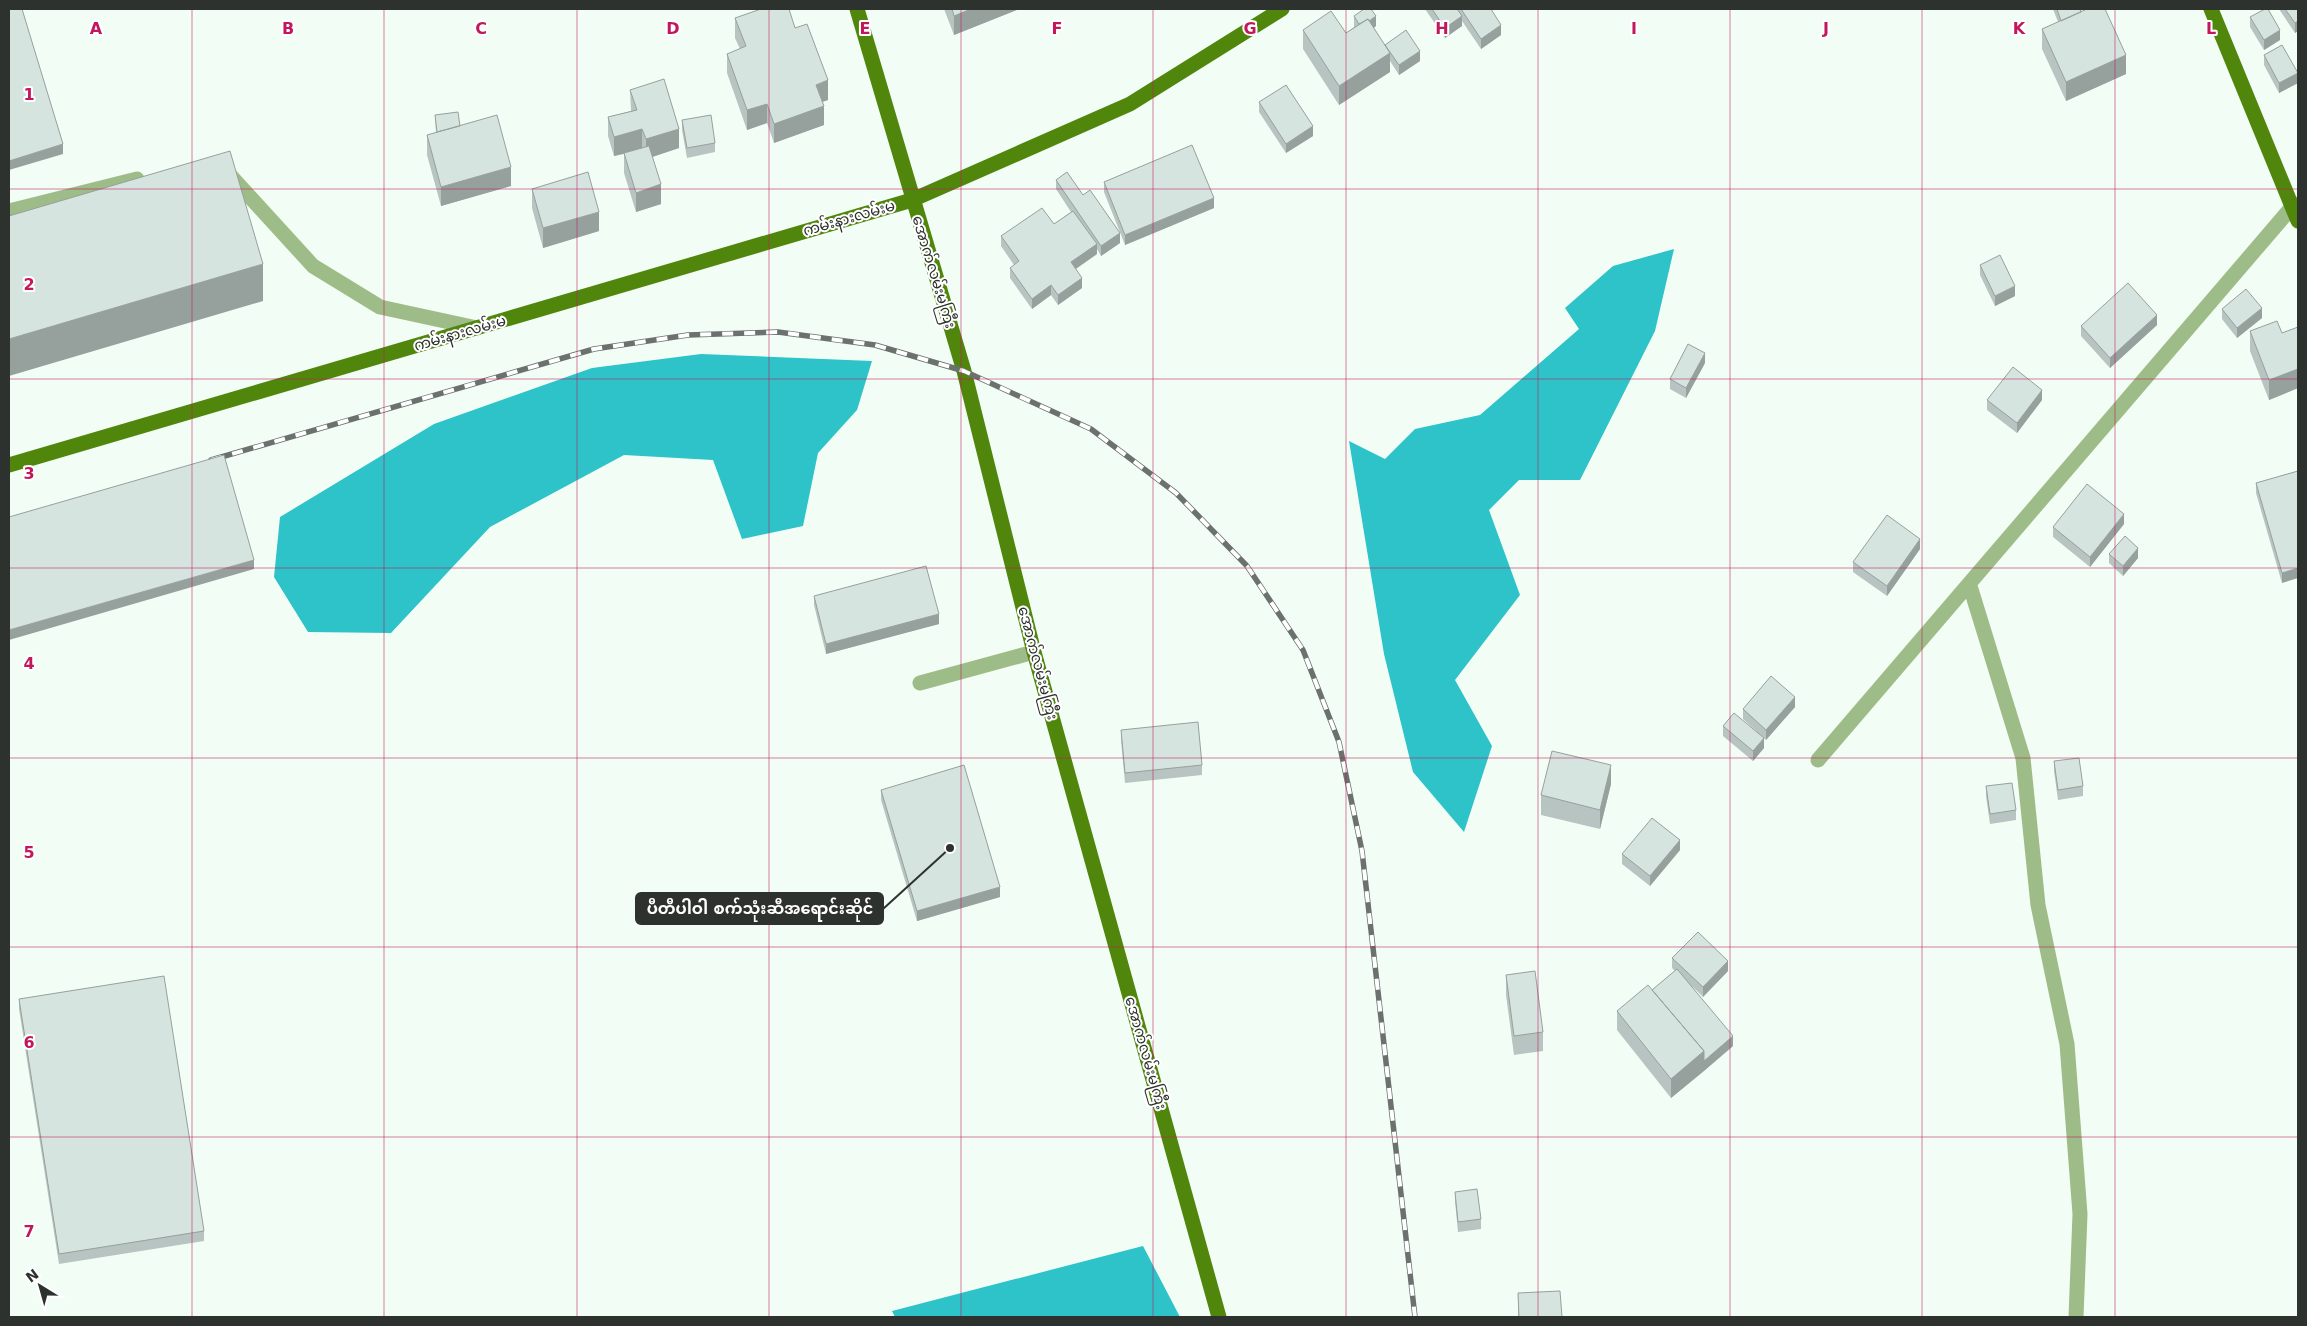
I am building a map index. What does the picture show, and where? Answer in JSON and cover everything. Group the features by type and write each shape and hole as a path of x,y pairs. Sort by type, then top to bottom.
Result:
{"main road":[{"name":"အောက်လမ်းမကြီး","path":"856,9 964,371 1034,652 1219,1317"},
{"name":"ကမ်းနားလမ်းမ","path":"9,465 912,200 1130,104 1282,9"},
{"path":"2211,9 2296,211"}],"street":[{"path":"210,175 229,174 313,266 380,307 477,328"},
{"path":"9,211 141,178 151,178"},
{"path":"1818,760 2296,211"},
{"path":"1970,586 2023,758 2038,905 2067,1044 2080,1214 2076,1317"},
{"path":"920,683 1034,652"}],"water":[{"path":"1674,249 1655,331 1580,480 1519,480 1489,510 1520,595 1455,680 1492,746 1464,832 1413,772 1384,654 1349,441 1385,459 1415,429 1480,415 1579,329 1565,308 1613,266"},
{"path":"701,354 872,361 857,410 818,453 803,526 742,539 713,460 624,455 490,527 391,633 308,632 274,577 280,517 434,424 592,368"},
{"path":"1143,1246 1180,1317 895,1317 892,1311"}],"building":[{"path":"9,9 22,9 63,144 9,161"},
{"path":"761,9 789,9 795,28 807,24 828,80 816,85 824,106 774,124 767,104 747,110 727,54 746,46 735,18"},
{"path":"952,9 971,9 954,16"},
{"path":"1364,9 1371,9 1376,16 1369,21 1368,19 1359,24 1354,16"},
{"path":"1432,9 1457,9 1462,16 1445,28"},
{"path":"1461,9 1491,9 1501,25 1481,39"},
{"path":"2057,9 2080,9 2081,12 2061,21"},
{"path":"2087,9 2105,9 2126,55 2066,82 2042,29"},
{"path":"2268,9 2280,30 2264,40 2250,17"},
{"path":"2285,9 2298,9 2298,21 2295,23"},
{"path":"1331,11 1346,33 1368,19 1390,53 1339,86 1303,30"},
{"path":"1406,30 1420,51 1399,65 1385,45"},
{"path":"2282,45 2298,73 2279,83 2264,55"},
{"path":"664,79 679,129 646,139 642,129 614,137 608,117 637,110 630,90"},
{"path":"1286,85 1313,126 1286,144 1259,102"},
{"path":"458,112 460,126 437,132 435,115"},
{"path":"497,115 511,167 441,187 427,135"},
{"path":"711,115 715,143 687,148 682,120"},
{"path":"1192,145 1214,198 1125,235 1104,182"},
{"path":"649,146 661,184 636,193 624,153"},
{"path":"230,151 263,264 9,339 9,216"},
{"path":"588,172 599,212 543,228 532,189"},
{"path":"1067,172 1083,195 1090,190 1120,233 1101,246 1056,180"},
{"path":"1042,208 1054,224 1073,211 1097,244 1071,262 1082,278 1058,295 1051,285 1032,299 1010,268 1019,261 1001,236"},
{"path":"2000,255 2015,286 1995,296 1980,265"},
{"path":"2128,283 2157,315 2110,358 2081,326"},
{"path":"2246,289 2262,308 2237,328 2222,309"},
{"path":"2277,321 2282,333 2298,327 2298,369 2269,380 2250,331"},
{"path":"1688,344 1705,353 1686,388 1670,379"},
{"path":"2013,367 2042,390 2017,423 1987,400"},
{"path":"224,455 254,560 9,630 9,517"},
{"path":"2298,471 2298,568 2282,573 2256,483"},
{"path":"2087,484 2124,514 2090,557 2053,527"},
{"path":"1887,515 1920,539 1887,586 1853,562"},
{"path":"2125,536 2138,548 2123,566 2109,554"},
{"path":"926,566 939,614 826,644 814,596"},
{"path":"1771,676 1795,697 1766,730 1743,709"},
{"path":"1734,713 1764,738 1753,751 1723,726"},
{"path":"1198,722 1202,765 1125,773 1121,730"},
{"path":"1552,751 1611,765 1600,810 1541,795"},
{"path":"2079,758 2083,786 2058,790 2054,761"},
{"path":"964,765 1000,887 917,911 881,790"},
{"path":"2012,783 2016,810 1990,814 1986,786"},
{"path":"1652,818 1680,840 1650,876 1622,854"},
{"path":"1698,932 1728,961 1703,987 1672,958"},
{"path":"1677,969 1733,1036 1704,1061 1704,1051 1652,990"},
{"path":"1535,971 1543,1032 1514,1036 1506,975"},
{"path":"164,976 204,1231 59,1254 19,999"},
{"path":"1648,985 1704,1051 1671,1079 1617,1011"},
{"path":"1477,1189 1481,1219 1458,1222 1455,1192"},
{"path":"1560,1291 1562,1317 1519,1317 1518,1293"}],"railway":[{"path":"211,460 594,349 688,335 778,332 875,345 964,371 1091,429 1176,493 1247,566 1303,650 1339,742 1362,851 1415,1317"}],"place":[{"name":"ပီတီပါဝါ စက်သုံးဆီအရောင်းဆိုင်","path":"950,848"}]}
